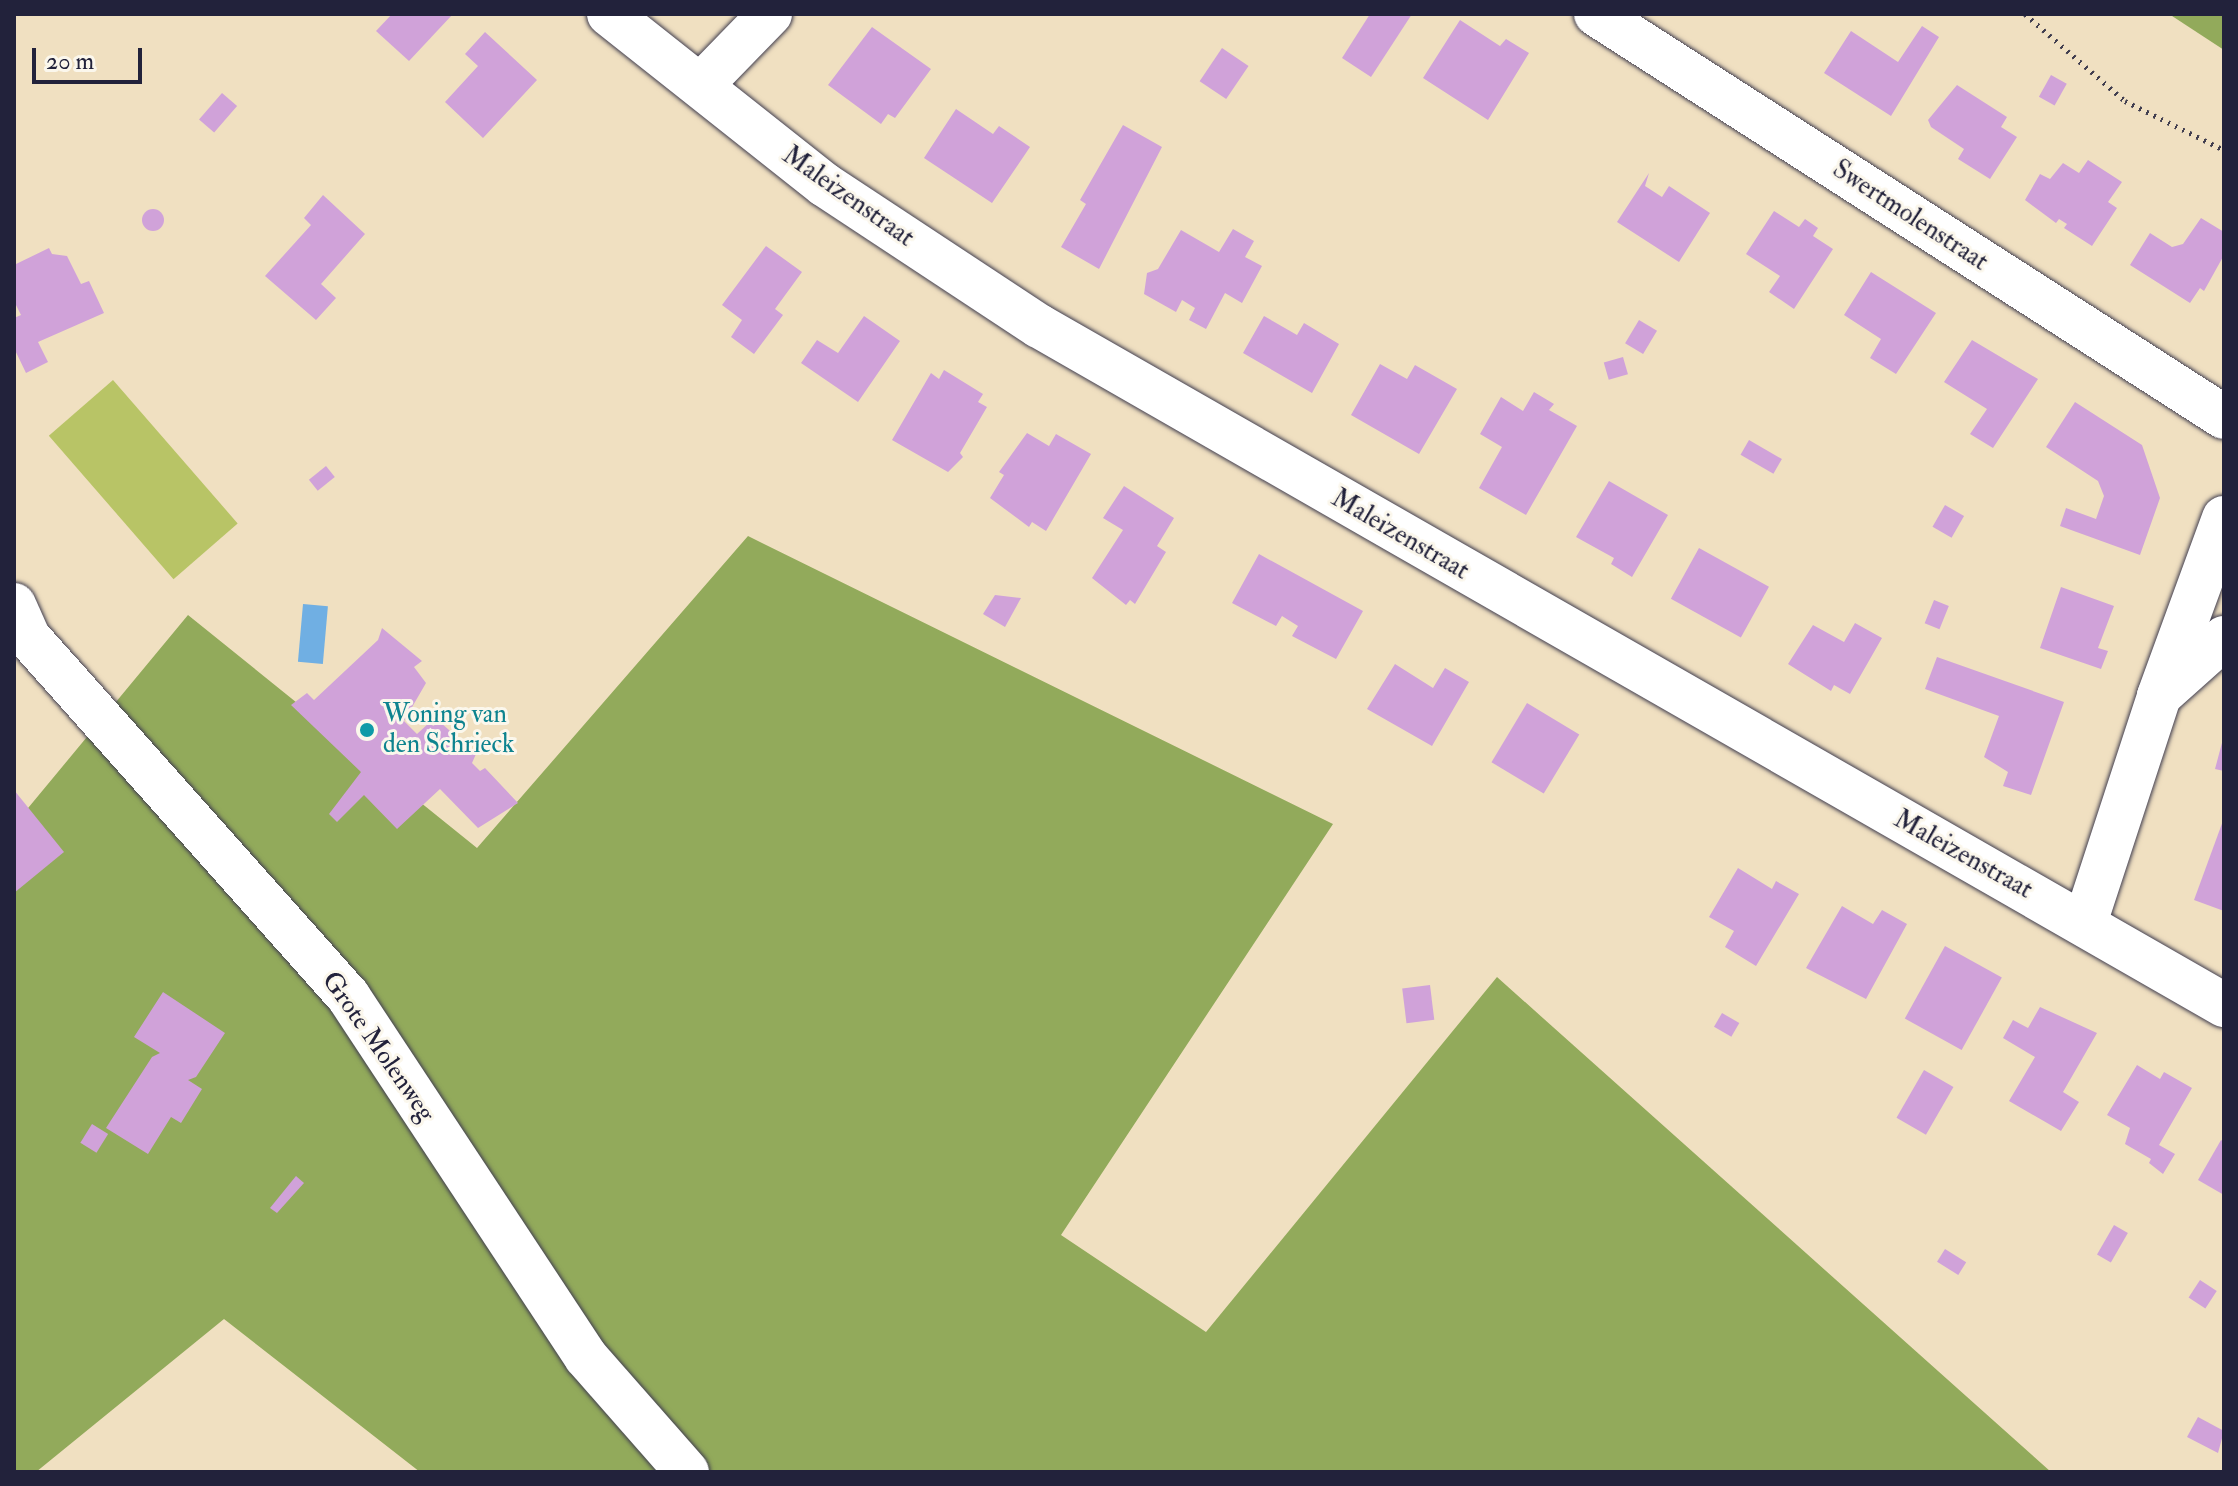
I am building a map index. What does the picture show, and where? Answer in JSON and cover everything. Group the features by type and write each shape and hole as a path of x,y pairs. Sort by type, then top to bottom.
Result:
{"street":[{"name":"Maleizenstraat","path":"609,14 825,185 1039,326 2224,1005"},
{"path":"701,85 770,14"},
{"name":"Swertmolenstraat","path":"1596,14 2224,417"},
{"path":"2085,923 2159,696 2224,518"},
{"name":"Grote Molenweg","path":"14,605 29,638 348,996 586,1357 687,1472"},
{"path":"2159,696 2224,638"}],"path":[{"path":"2025,14 2125,101 2224,150"}],"green space":[{"path":"2169,14 2224,14 2224,50"},
{"path":"113,380 238,523 174,579 49,436"},
{"path":"748,536 1333,824 1061,1235 1206,1332 1497,977 2051,1472 420,1472 224,1319 36,1472 14,1472 14,825 188,615 477,848"}],"water":[{"path":"303,604 328,606 323,664 298,662"}],"building":[{"path":"392,14 453,14 409,61 376,31"},
{"path":"1370,14 1412,14 1371,77 1342,58"},
{"path":"1460,20 1500,46 1506,39 1529,53 1488,120 1423,78"},
{"path":"1922,26 1939,37 1891,116 1824,73 1851,31 1898,62"},
{"path":"872,27 931,69 895,118 888,114 881,124 828,85"},
{"path":"485,32 537,80 483,138 445,102 478,66 465,54"},
{"path":"1222,48 1249,66 1226,99 1200,81"},
{"path":"2051,75 2067,84 2055,106 2039,97"},
{"path":"1957,85 2007,117 2001,127 2017,137 1990,179 1958,159 1964,149 1931,127 1928,120"},
{"path":"222,93 237,106 214,133 199,119"},
{"path":"956,109 993,134 999,126 1030,147 992,203 924,158"},
{"path":"1123,125 1162,147 1099,269 1061,247 1086,204 1080,200"},
{"path":"2088,160 2122,182 2108,202 2117,208 2092,246 2064,228 2067,224 2059,219 2056,223 2025,200 2040,174 2050,179 2063,163 2079,173"},
{"path":"1649,173 1645,186 1662,197 1669,186 1710,213 1679,262 1617,222"},
{"path":"323,195 365,234 321,284 336,298 316,320 265,276 311,225 304,218"},
{"path":"153,209 161,212 164,220 161,228 153,231 145,228 142,220 145,212"},
{"path":"1774,211 1799,227 1805,219 1818,228 1813,236 1833,249 1794,309 1769,292 1780,276 1746,254"},
{"path":"2201,218 2224,232 2224,255 2204,291 2200,288 2190,303 2130,265 2150,233 2172,247 2183,244"},
{"path":"1233,229 1254,241 1245,257 1262,266 1242,303 1225,293 1206,329 1189,320 1195,308 1182,300 1176,312 1144,294 1147,273 1158,269 1181,230 1219,252"},
{"path":"766,246 802,272 775,309 783,315 754,354 731,337 742,320 722,305"},
{"path":"49,248 52,254 67,256 81,284 89,281 104,313 38,342 48,362 26,373 14,348 14,318 21,315 14,301 14,265"},
{"path":"1871,272 1936,313 1896,374 1870,358 1881,339 1844,315"},
{"path":"864,316 900,341 858,402 801,363 817,340 838,353"},
{"path":"1264,316 1297,335 1304,323 1339,344 1312,393 1243,353"},
{"path":"1639,320 1657,331 1643,354 1625,343"},
{"path":"1972,340 2038,379 1993,448 1970,434 1987,409 1944,382"},
{"path":"1623,357 1628,374 1609,380 1604,363"},
{"path":"1380,364 1407,379 1415,365 1457,389 1419,454 1351,415"},
{"path":"944,370 983,394 978,402 987,407 960,453 963,457 948,472 892,440 931,373 939,379"},
{"path":"1534,392 1554,404 1549,410 1577,426 1526,515 1479,488 1502,447 1480,434 1501,397 1523,411"},
{"path":"2075,402 2142,445 2160,498 2140,555 2060,526 2066,508 2096,519 2104,496 2098,481 2046,447"},
{"path":"1027,433 1049,446 1056,434 1091,454 1046,531 1032,522 1029,527 990,498 1004,475 999,472"},
{"path":"1749,440 1782,459 1773,474 1740,455"},
{"path":"326,466 335,477 318,491 309,480"},
{"path":"1609,481 1668,515 1632,577 1611,564 1614,558 1576,537"},
{"path":"1124,486 1174,518 1157,546 1166,552 1135,604 1130,600 1126,605 1092,578 1123,530 1103,518"},
{"path":"1945,505 1964,516 1952,538 1932,527"},
{"path":"1699,548 1769,587 1741,638 1671,599"},
{"path":"1259,554 1363,611 1336,659 1292,636 1298,626 1282,616 1276,626 1232,603"},
{"path":"2061,587 2114,606 2098,648 2108,651 2101,669 2040,648"},
{"path":"995,595 1021,598 1005,627 983,614"},
{"path":"1934,600 1949,606 1939,629 1925,623"},
{"path":"1855,623 1882,638 1850,694 1834,685 1831,691 1788,664 1813,625 1844,642"},
{"name":"Woning van den Schrieck","path":"382,628 422,661 414,667 426,683 404,721 417,734 430,722 433,726 440,722 476,754 472,763 480,771 485,768 518,803 478,828 440,789 397,829 364,795 337,822 329,814 361,772 291,705 307,693 314,700 378,640"},
{"path":"1937,657 2064,702 2031,795 2003,786 2008,772 1984,757 1999,716 1925,689"},
{"path":"1395,664 1433,688 1445,668 1469,682 1432,746 1367,709"},
{"path":"1527,703 1579,734 1544,794 1491,762"},
{"path":"2224,739 2224,771 2215,769"},
{"path":"14,790 64,852 14,893"},
{"path":"2224,818 2224,911 2194,900"},
{"path":"1738,868 1772,889 1776,881 1799,894 1756,966 1725,947 1734,931 1709,917"},
{"path":"1842,906 1873,924 1882,910 1907,924 1866,999 1806,968"},
{"path":"1945,946 2002,978 1962,1050 1905,1019"},
{"path":"1430,985 1434,1020 1406,1023 1402,988"},
{"path":"163,992 225,1033 196,1077 188,1080 202,1089 181,1123 171,1117 148,1154 106,1128 152,1057 160,1053 134,1037"},
{"path":"2040,1007 2097,1033 2063,1092 2079,1102 2061,1131 2009,1101 2035,1057 2003,1038 2013,1020 2028,1028"},
{"path":"1722,1013 1739,1023 1731,1037 1714,1027"},
{"path":"2137,1065 2160,1079 2164,1072 2192,1088 2159,1145 2175,1154 2163,1174 2149,1163 2151,1159 2125,1144 2130,1128 2107,1115"},
{"path":"1924,1070 1953,1087 1926,1135 1896,1118"},
{"path":"92,1124 108,1134 96,1153 80,1143"},
{"path":"2221,1140 2224,1142 2224,1195 2198,1180"},
{"path":"296,1176 304,1183 277,1213 270,1208"},
{"path":"2114,1225 2128,1233 2111,1262 2097,1254"},
{"path":"1945,1249 1966,1262 1958,1275 1937,1262"},
{"path":"2200,1280 2217,1291 2205,1309 2189,1298"},
{"path":"2198,1417 2224,1431 2218,1453 2187,1437"}],"place":[{"name":"Woning van den Schrieck","path":"367,730"}]}
